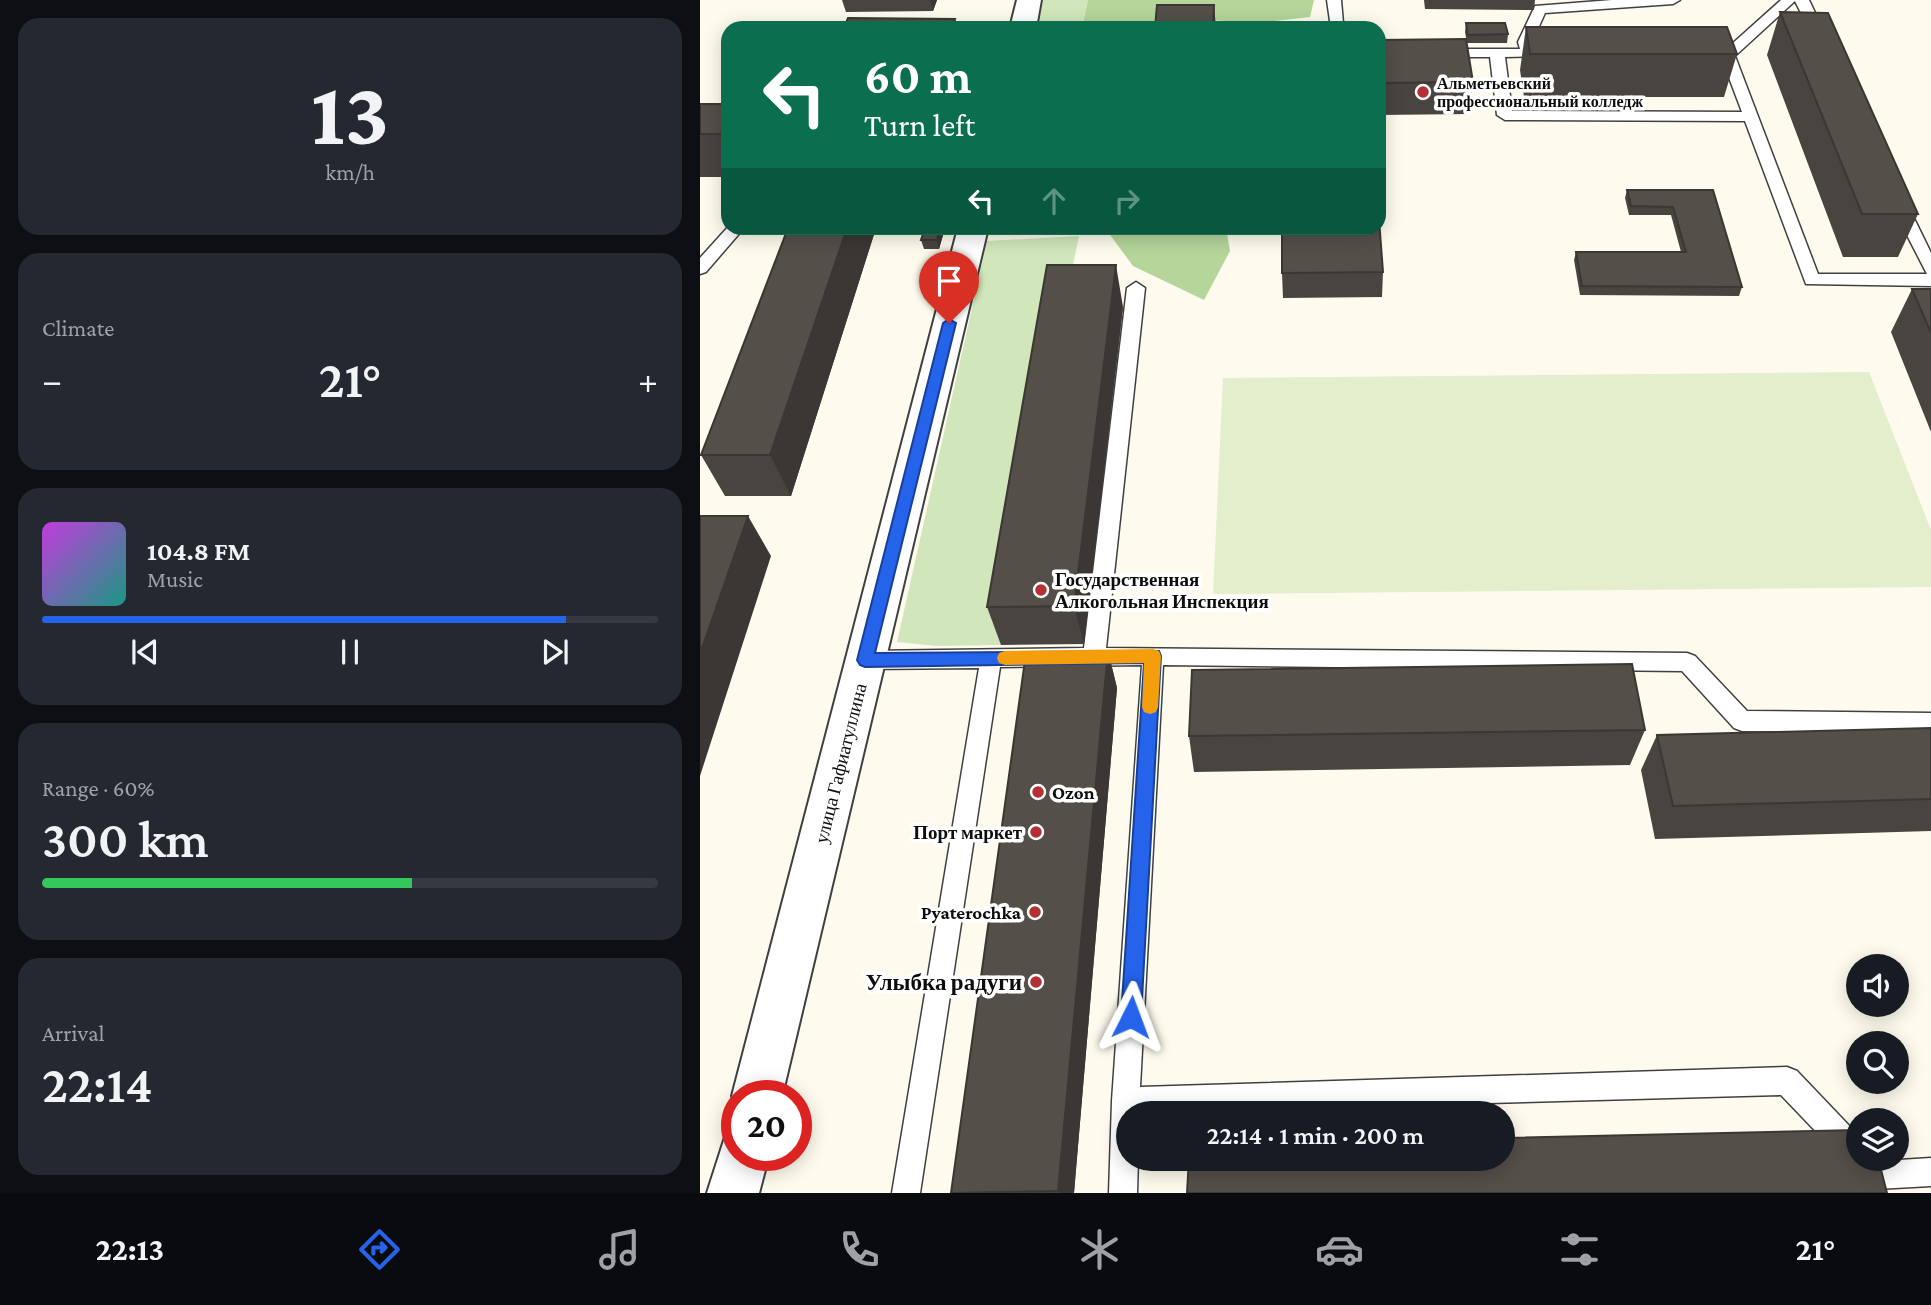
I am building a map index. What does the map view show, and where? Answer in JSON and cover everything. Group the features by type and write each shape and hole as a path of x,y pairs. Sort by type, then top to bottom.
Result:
{"street":[{"path":"1024,21 1029,0"},
{"name":"улица Гафиатуллина","path":"761,1080 971,235"},
{"path":"733,1193 739,1171"}],"lane":[{"path":"1334,0 1336,21"},
{"path":"1529,53 1525,42 1540,9 1673,0"},
{"path":"1702,55 1728,55 1789,0"},
{"path":"1802,0 1825,49"},
{"path":"1423,53 1569,53"},
{"path":"1497,53 1505,115 1752,117"},
{"path":"1728,55 1812,280 1931,280"},
{"path":"1896,196 1931,270"},
{"path":"700,268 730,235"},
{"path":"1094,656 1136,288"},
{"path":"865,660 1153,656 1687,662 1742,721 1931,723"},
{"path":"1153,656 1126,1101 1787,1081 1846,1142"},
{"path":"906,1193 991,658"},
{"path":"1123,1193 1124,1171"},
{"path":"1873,1171 1877,1175 1931,1172"}],"green space":[{"path":"1043,0 1088,0 1084,21 1038,21"},
{"path":"1088,0 1314,0 1310,17 1275,21 1176,18 1171,21 1084,21"},
{"path":"1110,235 1227,235 1230,251 1204,300 1133,266"},
{"path":"1079,236 1064,308 1056,309 1001,645 937,646 897,642 987,241"},
{"path":"1869,372 1931,530 1931,587 1213,594 1223,378"}],"building":[{"path":"1157,5 1214,5 1213,21 1156,21"},
{"path":"1780,12 1828,13 1918,214 1862,214"},
{"path":"848,18 955,19 954,21 847,21"},
{"path":"1466,23 1505,23 1508,34 1468,35"},
{"path":"1526,27 1727,27 1737,54 1530,54"},
{"path":"1466,39 1473,82 1386,83 1386,40"},
{"path":"700,104 721,104 721,134 700,134"},
{"path":"1627,190 1713,190 1742,287 1582,286 1576,252 1686,252 1673,207 1631,206"},
{"path":"785,235 845,235 770,455 701,455"},
{"path":"923,235 938,235 937,240 921,240"},
{"path":"1282,235 1380,235 1383,272 1282,273"},
{"path":"1047,265 1116,265 1074,606 987,607"},
{"path":"1912,289 1931,289 1931,333"},
{"path":"700,516 748,516 700,654"},
{"path":"1108,651 1058,1191 951,1193 1026,653"},
{"path":"1632,664 1645,730 1189,736 1192,670"},
{"path":"1931,728 1931,799 1673,806 1657,735"},
{"path":"1846,1130 1846,1171 1881,1171 1887,1193 1187,1193 1188,1171 1515,1171 1515,1138"}],"slow traffic":[{"path":"1005,658 1153,656 1150,707"}],"place":[{"name":"Альметьевский профессиональный колледж","path":"1423,92"},
{"name":"Государственная Алкогольная Инспекция","path":"1041,590"},
{"name":"Ozon","path":"1038,792"},
{"name":"Порт маркет","path":"1036,832"},
{"name":"Pyaterochka","path":"1035,912"},
{"name":"Улыбка радуги","path":"1036,982"}],"route":[{"path":"949,323 865,660 1153,656 1131,1017"}]}
